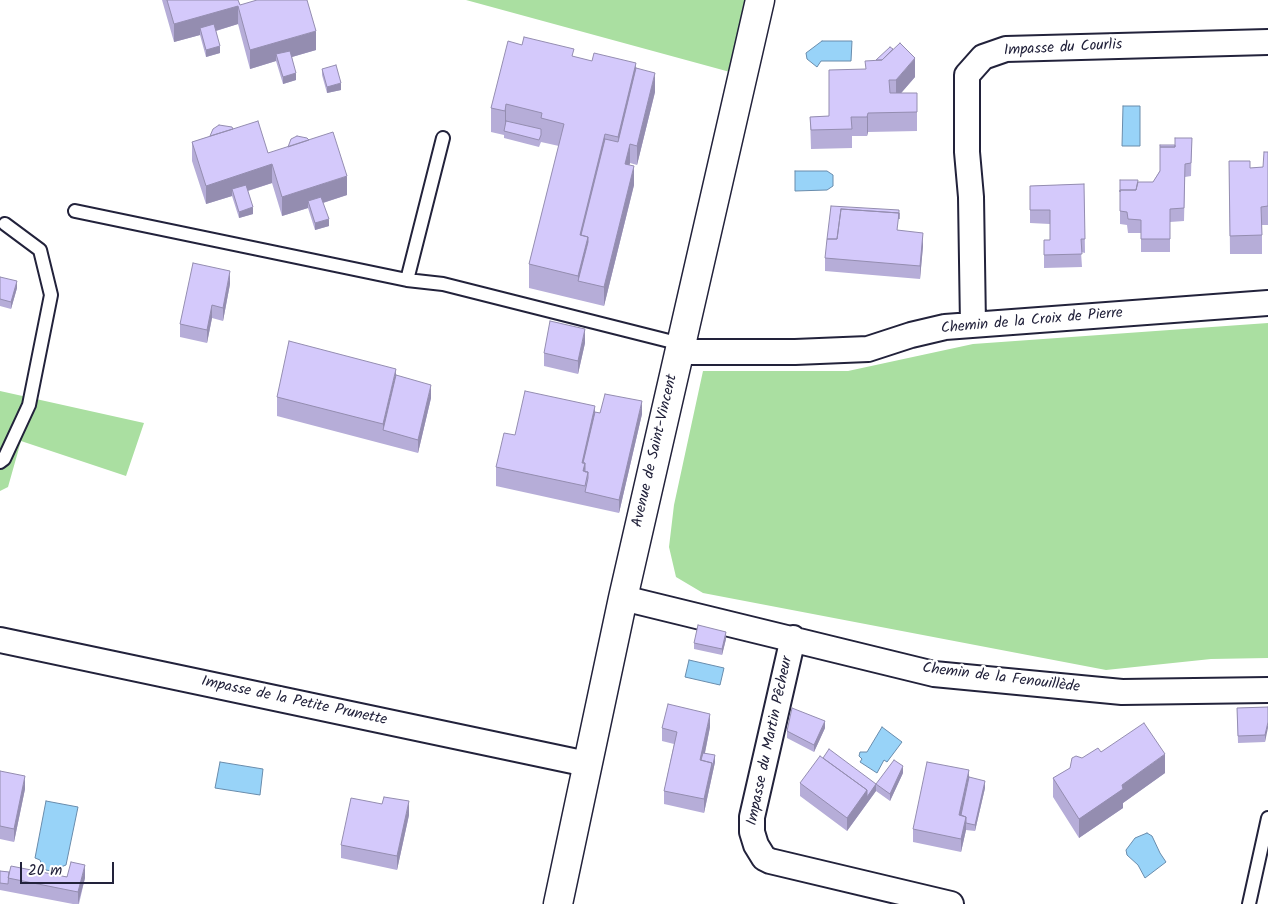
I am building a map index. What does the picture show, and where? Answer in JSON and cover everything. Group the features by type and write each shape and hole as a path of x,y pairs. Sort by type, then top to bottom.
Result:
{"street":[{"name":"Avenue de Saint-Vincent","path":"558,904 623,598 760,0"},
{"name":"Impasse du Courlis","path":"973,325 971,197 966,152 967,75 983,57 1006,49 1268,42"},
{"name":"Chemin de la Croix de Pierre","path":"680,348 795,352 868,349 911,335 945,327 1268,303"},
{"name":"Chemin de la Fenouillède","path":"623,598 934,674 1122,692 1268,690"},
{"name":"Impasse du Martin Pêcheur","path":"793,638 752,817 752,832 760,852 770,861 951,904"},
{"name":"Impasse de la Petite Prunette","path":"0,640 588,764"}],"lane":[{"path":"407,280 443,138"},
{"path":"75,211 407,280 443,284 680,348"},
{"path":"0,462 4,459 28,405 51,295 40,250 5,224"},
{"path":"1249,904 1268,818"}],"green space":[{"path":"466,0 748,0 730,72"},
{"path":"1268,323 1268,658 1211,659 1106,670 703,593 676,577 669,547 674,505 703,371 848,371 973,344"},
{"path":"0,391 144,423 126,476 21,441 8,487 0,491"}],"water":[{"path":"822,41 852,41 851,61 821,61 817,67 807,59 806,53"},
{"path":"1123,106 1140,106 1140,146 1122,146"},
{"path":"795,171 827,171 833,175 833,186 827,190 795,191"},
{"path":"689,660 724,668 720,685 685,677"},
{"path":"882,727 902,742 887,762 884,760 877,773 860,762 862,759 859,756 860,752 867,752"},
{"path":"220,762 263,769 260,795 215,788"},
{"path":"46,801 78,807 66,865 51,871 46,870 40,860 35,858"},
{"path":"1147,833 1152,836 1166,862 1145,878 1138,865 1127,855 1126,850 1135,838"}],"building":[{"path":"167,0 238,0 240,5 257,0 307,0 316,31 250,50 238,6 174,24"},
{"path":"214,24 220,46 206,50 200,28"},
{"path":"524,37 574,49 572,56 592,61 594,53 636,63 618,137 605,134 580,235 588,237 578,276 529,264 564,124 541,118 542,113 506,104 505,111 491,108 508,41 522,45"},
{"path":"900,43 915,58 896,80 889,80 890,93 917,93 917,112 868,113 867,117 851,117 852,129 811,130 810,117 829,116 829,70 866,69 865,61 882,60"},
{"path":"890,47 893,49 882,60 876,60"},
{"path":"290,51 296,73 283,77 276,54"},
{"path":"336,65 341,83 327,87 322,69"},
{"path":"636,68 655,73 637,146 630,144 625,164 634,166 604,287 578,281 588,242 588,237 581,235 605,139 618,142"},
{"path":"258,121 268,153 333,132 347,176 282,197 272,164 206,186 192,142"},
{"path":"506,121 541,129 539,140 504,131"},
{"path":"219,125 232,127 233,129 210,136 213,129"},
{"path":"297,136 309,140 288,147 291,139"},
{"path":"1175,138 1192,138 1191,163 1185,164 1184,208 1170,209 1170,239 1141,239 1141,220 1128,219 1127,212 1120,211 1120,190 1136,190 1138,182 1153,182 1160,171 1160,147 1175,147"},
{"path":"1160,145 1175,145 1175,147 1160,147"},
{"path":"1264,152 1268,152 1268,206 1261,207 1262,235 1230,236 1229,161 1250,161 1250,168 1263,167"},
{"path":"1120,180 1138,180 1136,190 1120,190"},
{"path":"1084,184 1085,239 1081,239 1082,254 1044,255 1044,240 1050,240 1050,210 1030,210 1030,186"},
{"path":"246,185 253,207 239,212 232,189"},
{"path":"321,197 329,219 315,223 308,201"},
{"path":"831,206 899,210 899,213 841,209 837,239 827,239"},
{"path":"841,209 899,213 897,230 923,233 920,266 825,258 827,239 837,239"},
{"path":"193,263 230,271 223,308 212,305 207,330 180,324"},
{"path":"0,277 17,281 11,302 0,299"},
{"path":"550,321 585,329 578,361 544,353"},
{"path":"289,341 396,369 383,424 277,397"},
{"path":"396,375 431,385 418,440 383,430"},
{"path":"525,391 595,406 582,463 585,463 583,471 588,472 585,486 496,467 504,433 515,435"},
{"path":"605,394 642,401 619,500 585,492 588,472 585,472 585,463 583,463 595,412 600,413"},
{"path":"698,625 726,632 722,649 694,643"},
{"path":"668,704 710,714 700,760 712,763 704,799 664,791 677,732 662,728"},
{"path":"1268,707 1268,722 1265,735 1238,736 1237,708"},
{"path":"792,708 825,721 814,745 787,731"},
{"path":"1144,723 1165,754 1122,785 1123,789 1079,819 1053,778 1070,768 1072,758 1076,756 1082,758 1098,748 1101,752"},
{"path":"829,749 876,784 867,797 867,790 823,758"},
{"path":"703,753 715,755 712,769 712,763 701,760"},
{"path":"820,756 867,790 847,818 800,783"},
{"path":"894,760 903,766 890,794 876,784"},
{"path":"927,762 969,770 959,815 966,817 961,839 913,829"},
{"path":"0,771 25,776 14,829 0,826"},
{"path":"969,777 985,781 975,825 966,823 966,817 961,815"},
{"path":"384,797 409,801 397,856 341,845 351,798 382,804"},
{"path":"71,862 85,865 78,892 8,878 11,866 67,877"},
{"path":"0,871 9,872 8,884 0,883"}]}
